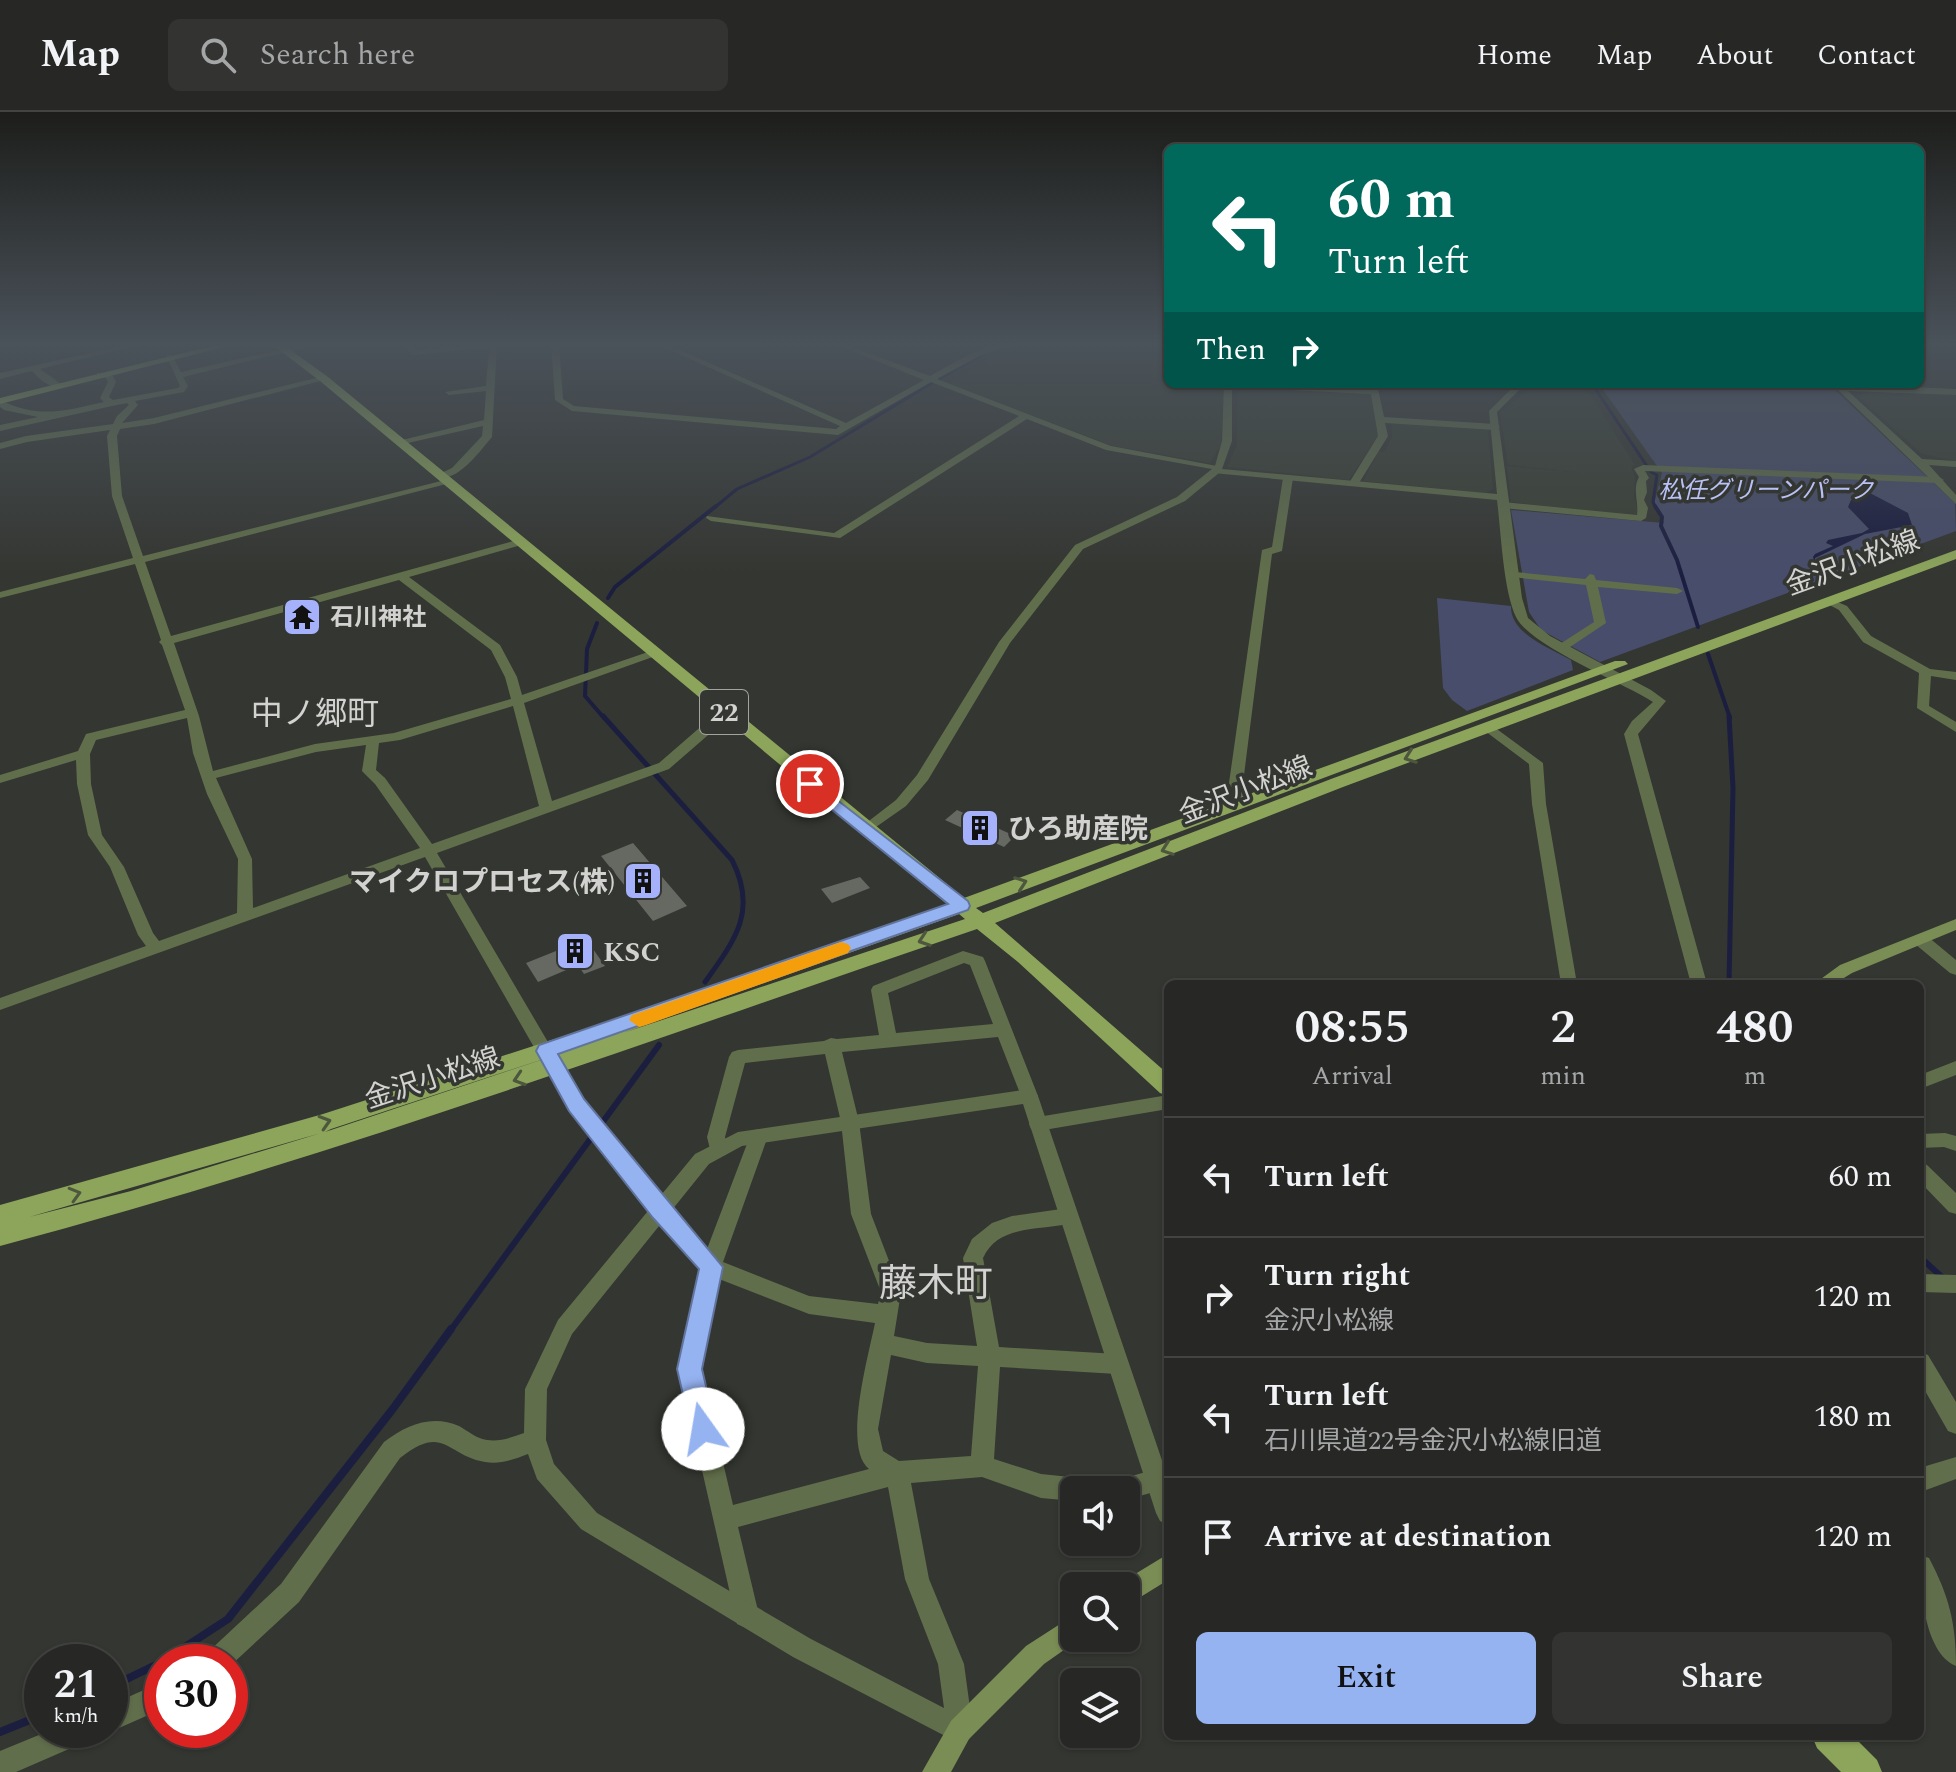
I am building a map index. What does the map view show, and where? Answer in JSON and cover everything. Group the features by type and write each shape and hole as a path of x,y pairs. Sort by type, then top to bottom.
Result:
{"main road":[{"name":"22","path":"373,420 866,830 981,921 1164,1083"},
{"name":"金沢小松線","path":"0,1235 131,1201 551,1059 981,921 1337,783 1490,728 1613,673 1956,542"},
{"name":"金沢小松線","path":"0,1215 551,1059 1246,799 1828,601 1956,554"},
{"path":"1828,980 1846,969 1956,924"},
{"path":"1140,1585 1164,1569"},
{"path":"936,1772 960,1730 1035,1655 1060,1638"},
{"path":"1833,1740 1865,1772"}],"street":[{"path":"0,428 34,420"},
{"path":"119,420 114,429 117,496 209,776 245,859 245,916"},
{"path":"0,446 26,439 114,429 153,420"},
{"path":"710,420 838,432 856,420"},
{"path":"833,420 846,426"},
{"path":"711,518 836,536 1019,420"},
{"path":"1038,420 1109,448 1216,469 1641,518 1643,508 1639,500 1641,480 1644,478 1639,469 1645,468 1939,480"},
{"path":"866,830 901,803 923,777 1005,642 1079,547 1181,499 1216,469 1227,441 1227,420"},
{"path":"1354,483 1383,436 1381,420"},
{"path":"1389,420 1495,427"},
{"path":"1494,420 1521,618 1538,634 1660,701 1652,712 1638,719 1631,734 1698,980"},
{"path":"1875,420 1939,480 1956,501"},
{"path":"0,595 139,562 444,479 487,437 488,422 399,442"},
{"path":"1920,462 1956,464"},
{"path":"1246,799 1236,783 1238,767 1267,550 1277,551 1288,478"},
{"path":"165,642 521,542"},
{"path":"1515,575 1591,580 1677,591"},
{"path":"401,576 496,648 511,677 547,808"},
{"path":"1564,647 1600,623 1591,580"},
{"path":"1828,601 1843,608 1867,639 1925,672 1956,676"},
{"path":"209,776 315,748 373,741 517,701 655,654"},
{"path":"1925,672 1923,708 1956,728"},
{"path":"156,948 146,935 117,867 95,835 84,784 83,754 91,737 190,713"},
{"path":"0,1004 664,766 725,713"},
{"path":"1490,728 1536,763 1539,804 1568,980"},
{"path":"373,741 369,771 380,781 429,851 584,1115 661,1212 711,1267 809,1305 888,1315"},
{"path":"0,779 83,754"},
{"path":"1921,940 1956,969"},
{"path":"889,1040 879,990 963,957 977,961 1029,1096 1164,1502"},
{"path":"718,1148 716,1137 738,1057 831,1044 1002,1030"},
{"path":"831,1044 850,1122 861,1214 891,1292 867,1429 873,1458 897,1473 917,1579 951,1664 960,1730"},
{"path":"1924,1080 1956,1068"},
{"path":"960,1730 802,1648 589,1521 545,1471 535,1440 536,1389 565,1327 702,1159 718,1148 738,1139 1029,1096"},
{"path":"1038,1124 1164,1103"},
{"path":"746,1615 690,1369 711,1267 759,1136"},
{"path":"1924,1141 1945,1140 1956,1144"},
{"path":"1924,1174 1956,1206"},
{"path":"982,1466 990,1357 973,1258 975,1250 1006,1225 1068,1216"},
{"path":"883,1344 927,1353 1117,1364"},
{"path":"1924,1369 1956,1423"},
{"path":"235,1644 290,1593 392,1450 403,1441 433,1431 446,1431 485,1451 535,1440"},
{"path":"724,1519 897,1473 982,1466 1041,1486 1060,1488"},
{"path":"1924,1477 1956,1468"},
{"path":"1140,1485 1156,1481"},
{"path":"1924,1574 1934,1593 1939,1623 1956,1653"},
{"path":"0,1765 40,1748"}],"shaded area":[{"path":"1046,420 1222,420 1221,445 1210,463 1113,446"},
{"path":"1237,420 1375,420 1378,436 1349,480 1227,467 1237,445"},
{"path":"1501,420 1607,420 1635,465 1631,466 1639,514 1633,516 1511,502 1507,466 1585,473 1508,465"},
{"path":"1885,420 1956,420 1956,461 1922,454"},
{"path":"1391,423 1488,428 1493,489 1486,493 1363,481 1379,451 1384,452 1392,437"},
{"path":"1855,481 1868,492 1908,513 1912,525 1865,534 1815,558 1816,567 1813,557 1815,554 1833,546 1826,543 1828,540 1869,529 1848,507 1851,500 1866,493"}],"green space":[{"name":"松任グリーンパーク","path":"1625,420 1867,420 1955,503 1956,531 1600,662 1541,630 1529,612 1511,510 1664,523 1654,504 1662,473"},
{"path":"1437,598 1511,606 1517,625 1533,639 1571,660 1573,670 1467,711 1452,700 1443,688"}],"building":[{"name":"ひろ助産院","path":"957,810 1015,836 1004,847 945,820"},
{"name":"マイクロプロセス(株)","path":"633,843 687,906 653,921 601,856"},
{"path":"860,877 870,888 832,903 821,889"},
{"name":"KSC","path":"586,939 605,966 584,974 578,965 538,982 526,963"}],"waterway":[{"path":"714,508 737,489 810,457 870,420"},
{"path":"1616,420 1651,472 1657,475 1655,506"},
{"path":"608,598 615,587 716,506"},
{"path":"1655,506 1662,517 1661,526 1677,560 1698,627"},
{"path":"597,623 587,649 585,696 604,718"},
{"path":"1708,654 1730,718"},
{"path":"603,716 732,860 740,878 743,895 740,924 726,952 705,982"},
{"path":"1729,716 1733,788 1729,980"},
{"path":"450,1331 659,1045"},
{"path":"1924,1261 1943,1278"},
{"path":"128,1678 162,1662 228,1619 392,1410 451,1329"},
{"path":"0,1732 24,1722"}],"slow traffic":[{"path":"639,1020 841,948"}],"place":[{"name":"石川神社","path":"302,617"},
{"name":"ひろ助産院","path":"980,828"},
{"name":"マイクロプロセス(株)","path":"643,881"},
{"name":"KSC","path":"575,951"}],"district":[{"name":"中ノ郷町","path":"315,713"},
{"name":"藤木町","path":"936,1283"}],"route":[{"path":"703,1429 690,1369 711,1267 661,1212 576,1105 546,1051 962,906 810,784"}]}
